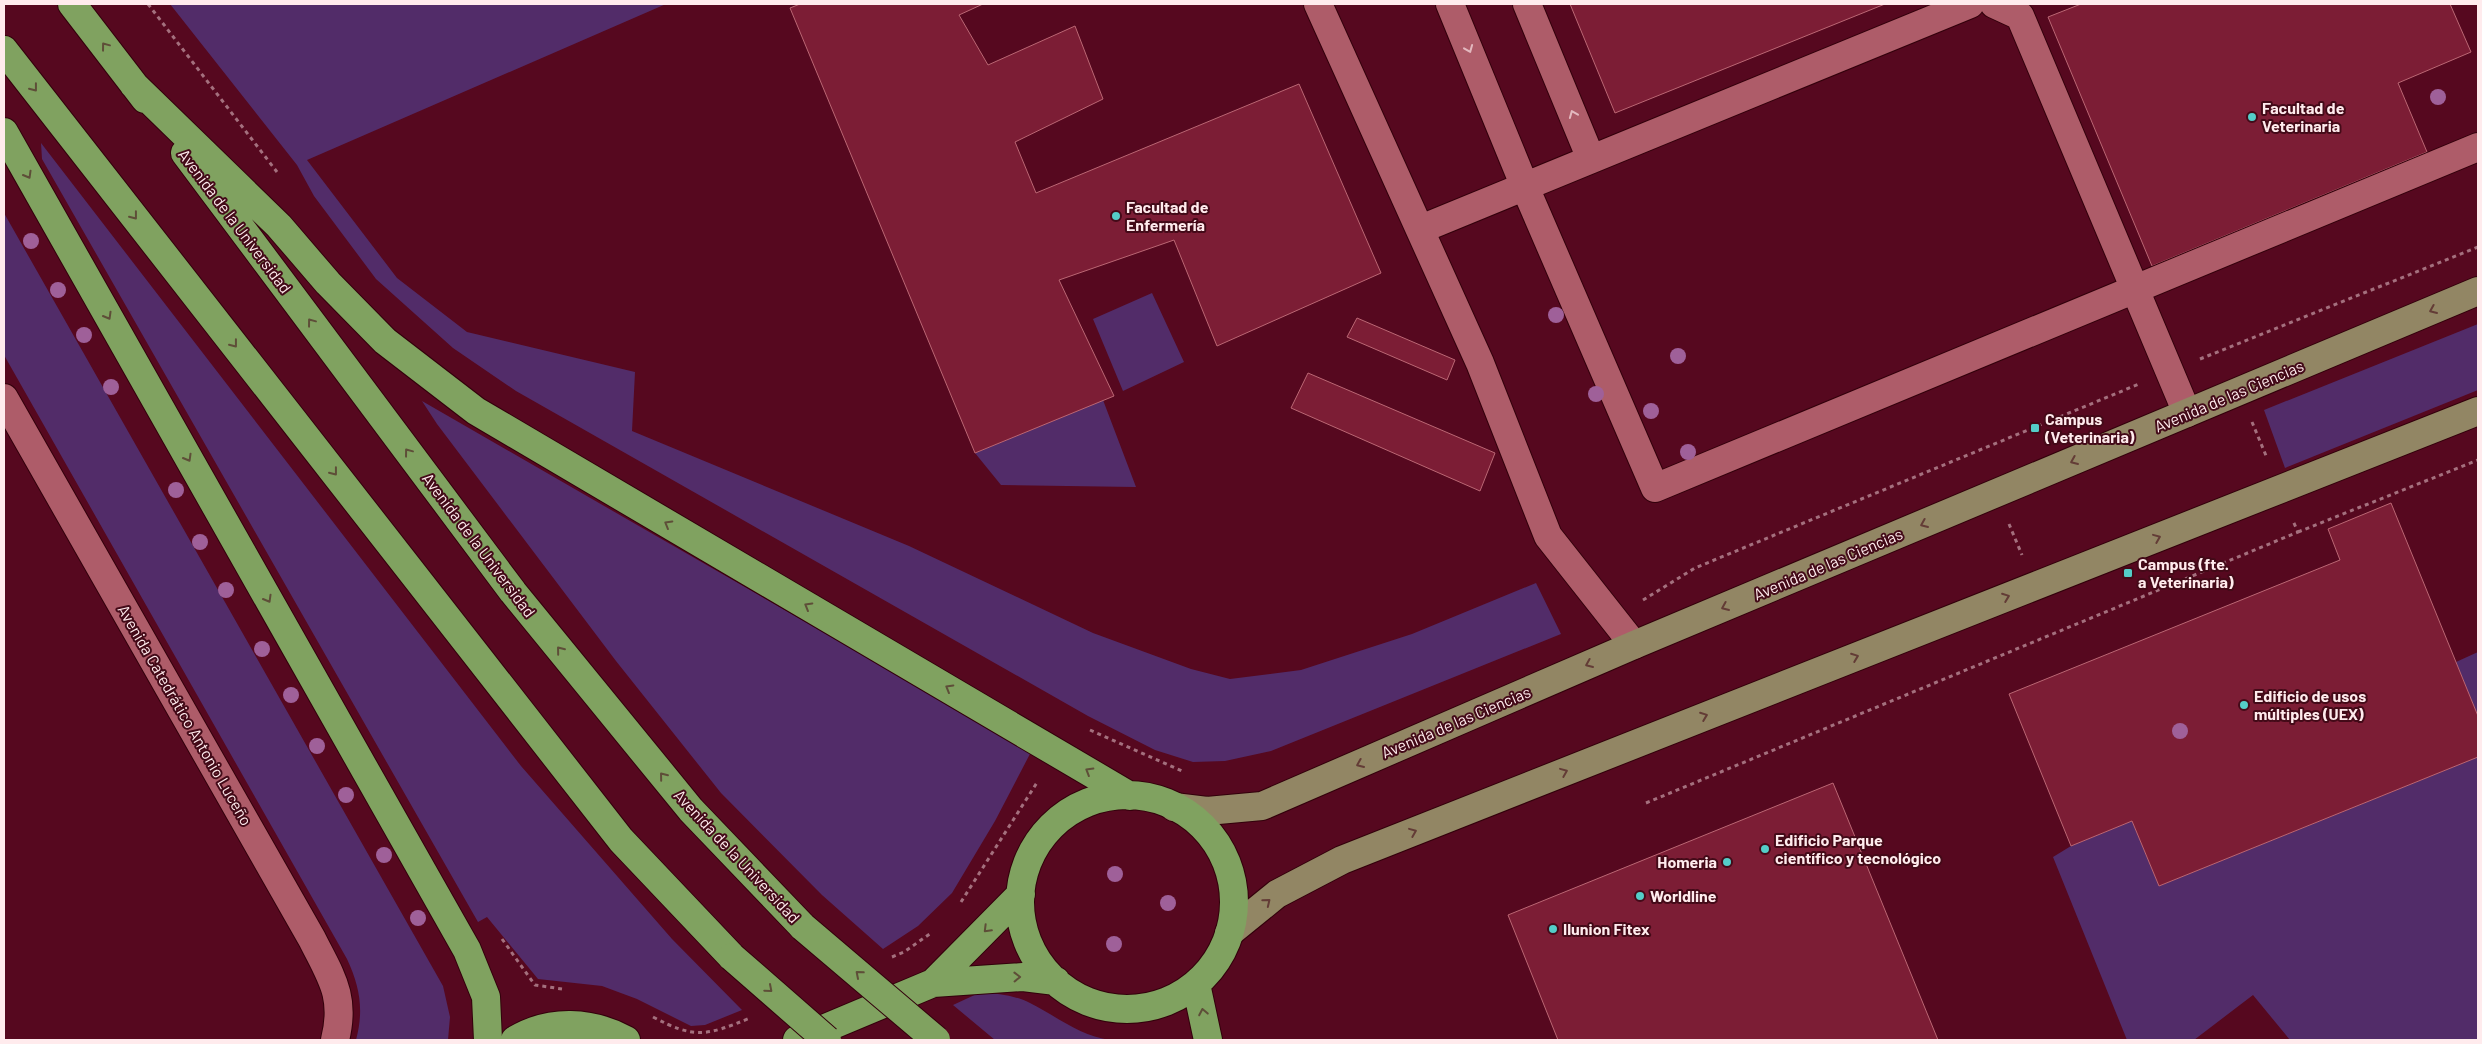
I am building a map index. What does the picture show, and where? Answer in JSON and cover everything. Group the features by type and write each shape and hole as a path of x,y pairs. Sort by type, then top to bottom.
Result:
{"highway":[{"name":"Avenida de la Universidad","path":"72,4 513,592 691,810 803,927 936,1040"},
{"path":"4,50 622,840 732,957 828,1040"},
{"path":"134,85 279,226 328,283 385,341 476,411 1130,796"},
{"path":"4,132 467,950 486,997 488,1040"},
{"path":"1130,796 1153,799 1174,807 1192,818 1204,829 1225,860 1231,880 1234,902 1229,933 1216,961 1196,984 1168,1001 1147,1007 1125,1009 1093,1003 1074,994 1056,981 1040,963 1028,942 1022,918 1021,894 1025,872 1033,852 1053,825 1070,812 1093,801 1130,796"},
{"path":"933,983 1021,894"},
{"path":"797,1040 933,983 1023,977 1056,981"},
{"path":"1196,984 1208,1040"},
{"path":"515,1040 538,1030 571,1024 594,1027 623,1038"}],"main road":[{"name":"Avenida de las Ciencias","path":"1174,807 1208,811 1262,806 1634,645 2478,291"},
{"path":"1229,933 1277,894 1342,860 2478,411"}],"street":[{"path":"1318,4 1480,363 1548,536 1634,645"},
{"path":"1450,4 1525,187 1654,488 2478,147"},
{"path":"1527,4 1591,159"},
{"path":"1420,229 1970,4"},
{"path":"1994,4 2020,16 2187,413"},
{"name":"Avenida Catedrático Antonio Luceño","path":"4,398 312,939 337,990 340,1003 335,1040"}],"path":[{"path":"148,4 281,178"},
{"path":"1613,619 1695,568 2170,371 2478,247"},
{"path":"2239,392 2298,532"},
{"path":"1646,803 2298,532 2478,460"},
{"path":"1996,493 2035,586"},
{"path":"1088,729 1185,773"}],"shaded area":[{"path":"170,4 666,4 307,160 397,278 467,332 635,372 632,431 909,546 1093,633 1191,669 1230,679 1301,670 1412,634 1536,583 1561,634 1271,751 1225,761 1193,762 1155,750 1088,716 516,391 453,348 376,279 314,196 297,165"},
{"path":"41,143 521,766 672,939 742,1010 705,1025 691,1026 637,999 602,986 538,979 487,917 478,922 42,159"},
{"path":"4,213 443,986 450,1017 448,1040 356,1040 360,1019 358,989 347,959 4,355"},
{"path":"1152,293 1184,362 1123,391 1093,319"},
{"path":"2478,324 2478,390 2285,468 2264,410"},
{"path":"1103,400 1136,487 1001,485 975,453"},
{"path":"422,401 1031,752 995,821 952,893 918,926 883,949 822,895 721,793 616,661 437,424"},
{"path":"2478,652 2478,716 2456,662"},
{"path":"2478,757 2478,1040 2290,1040 2253,995 2194,1040 2127,1040 2053,857 2071,846 2132,821 2159,886"},
{"path":"981,992 1006,995 1024,1000 1078,1030 1110,1040 995,1040 953,1005"}],"building":[{"name":"Facultad de Enfermería","path":"800,4 983,4 959,15 988,65 1075,26 1103,99 1015,142 1036,193 1299,84 1381,273 1217,346 1174,240 1059,280 1114,396 975,453 790,8"},
{"path":"1570,4 1885,4 1615,113"},
{"name":"Facultad de Veterinaria","path":"2081,4 2450,4 2471,52 2398,83 2427,152 2152,266 2048,17"},
{"path":"1357,318 1455,360 1447,380 1347,337"},
{"path":"1308,373 1495,453 1480,491 1291,408"},
{"name":"Edificio de usos múltiples (UEX)","path":"2391,503 2478,716 2478,757 2159,886 2132,821 2071,846 2009,694 2340,560 2328,529"},
{"name":"Edificio Parque científico y tecnológico","path":"1833,783 1938,1040 1558,1040 1508,915"}],"place":[{"name":"Facultad de Veterinaria","path":"2252,117"},
{"name":"Facultad de Enfermería","path":"1116,216"},
{"name":"Campus (Veterinaria)","path":"2035,428"},
{"name":"Campus (fte. a Veterinaria)","path":"2128,573"},
{"name":"Edificio de usos múltiples (UEX)","path":"2244,705"},
{"name":"Edificio Parque científico y tecnológico","path":"1765,849"},
{"name":"Homeria","path":"1727,862"},
{"name":"Worldline","path":"1640,896"},
{"name":"Ilunion Fitex","path":"1553,929"}]}
